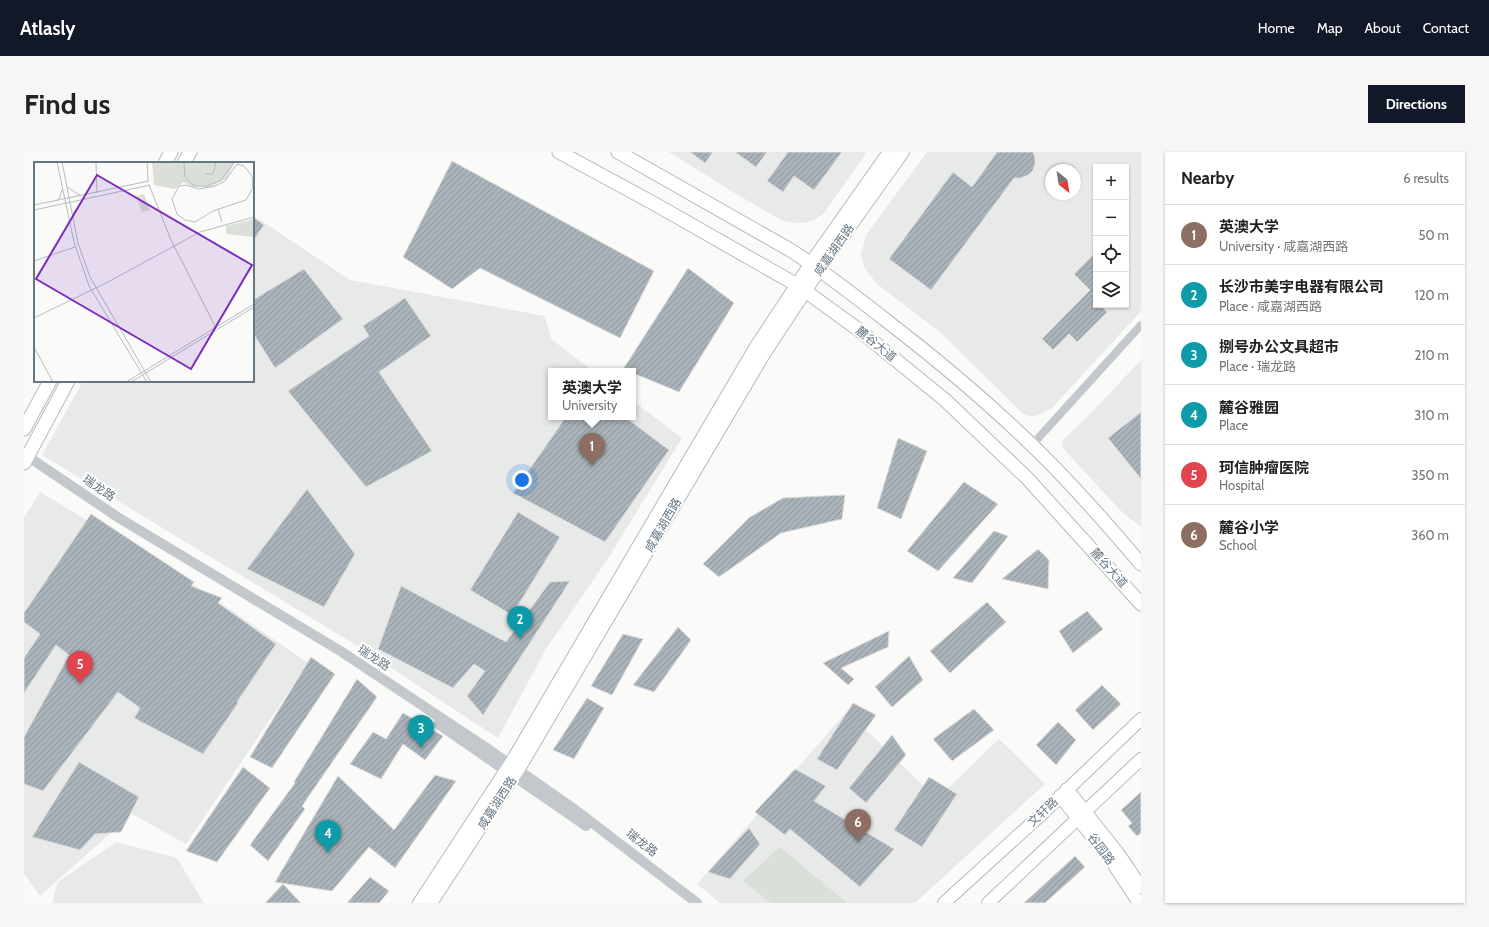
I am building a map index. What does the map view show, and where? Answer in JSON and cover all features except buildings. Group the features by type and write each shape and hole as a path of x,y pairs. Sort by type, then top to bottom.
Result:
{"main road":[{"path":"166,162 171,152"},
{"path":"185,162 190,152"},
{"name":"麓谷大道","path":"558,152 653,203 801,288 859,330 945,400 1027,478 1141,604"},
{"name":"麓谷大道","path":"618,152 785,248 815,267 933,357 1032,445 1102,519 1141,564"},
{"name":"咸嘉湖西路","path":"431,903 512,770 755,348 801,288 889,152"},
{"name":"咸嘉湖西路","path":"815,267 903,152"},
{"path":"24,429 49,382"},
{"path":"25,460 67,382"},
{"path":"1125,733 1141,714"},
{"name":"文轩路","path":"944,903 1141,719"},
{"path":"988,903 1141,759"},
{"name":"咸嘉湖西路","path":"419,903 512,770"},
{"name":"谷园路","path":"1064,792 1082,815 1118,853 1141,887"},
{"name":"谷园路","path":"1082,815 1139,903"}],"street":[{"path":"1032,445 1141,325"},
{"name":"瑞龙路","path":"25,460 117,524 338,657 573,808 697,903"},
{"name":"瑞龙路","path":"512,770 687,903"}],"shaded area":[{"path":"669,152 867,152 824,213 816,219 805,223 796,223 784,221 774,216"},
{"path":"927,152 1141,152 1141,311 1053,407 1038,415 1025,415 1021,412 941,333 877,284 864,267 861,255 866,235"},
{"path":"254,216 350,280 545,316 551,339 589,368 548,368 548,420 636,420 636,403 682,438 609,557 546,649 498,738 356,645 42,455 82,382 254,382"},
{"path":"1141,360 1141,527 1123,513 1062,446 1063,441 1067,436"},
{"path":"40,492 202,590 308,663 186,844 132,814 40,896 24,874 24,518"},
{"path":"847,711 937,799 999,739 1045,784 915,903 720,903 697,884"},
{"path":"116,842 177,858 204,903 52,903 58,882"},
{"path":"780,847 847,903 771,903 743,881"}],"place":[{"name":"英澳大学","path":"592,466"},
{"name":"长沙市美宇电器有限公司","path":"520,639"},
{"name":"珂信肿瘤医院","path":"80,684"},
{"name":"捌号办公文具超市","path":"421,748"},
{"name":"麓谷小学","path":"858,842"},
{"name":"麓谷雅园","path":"328,853"}]}
